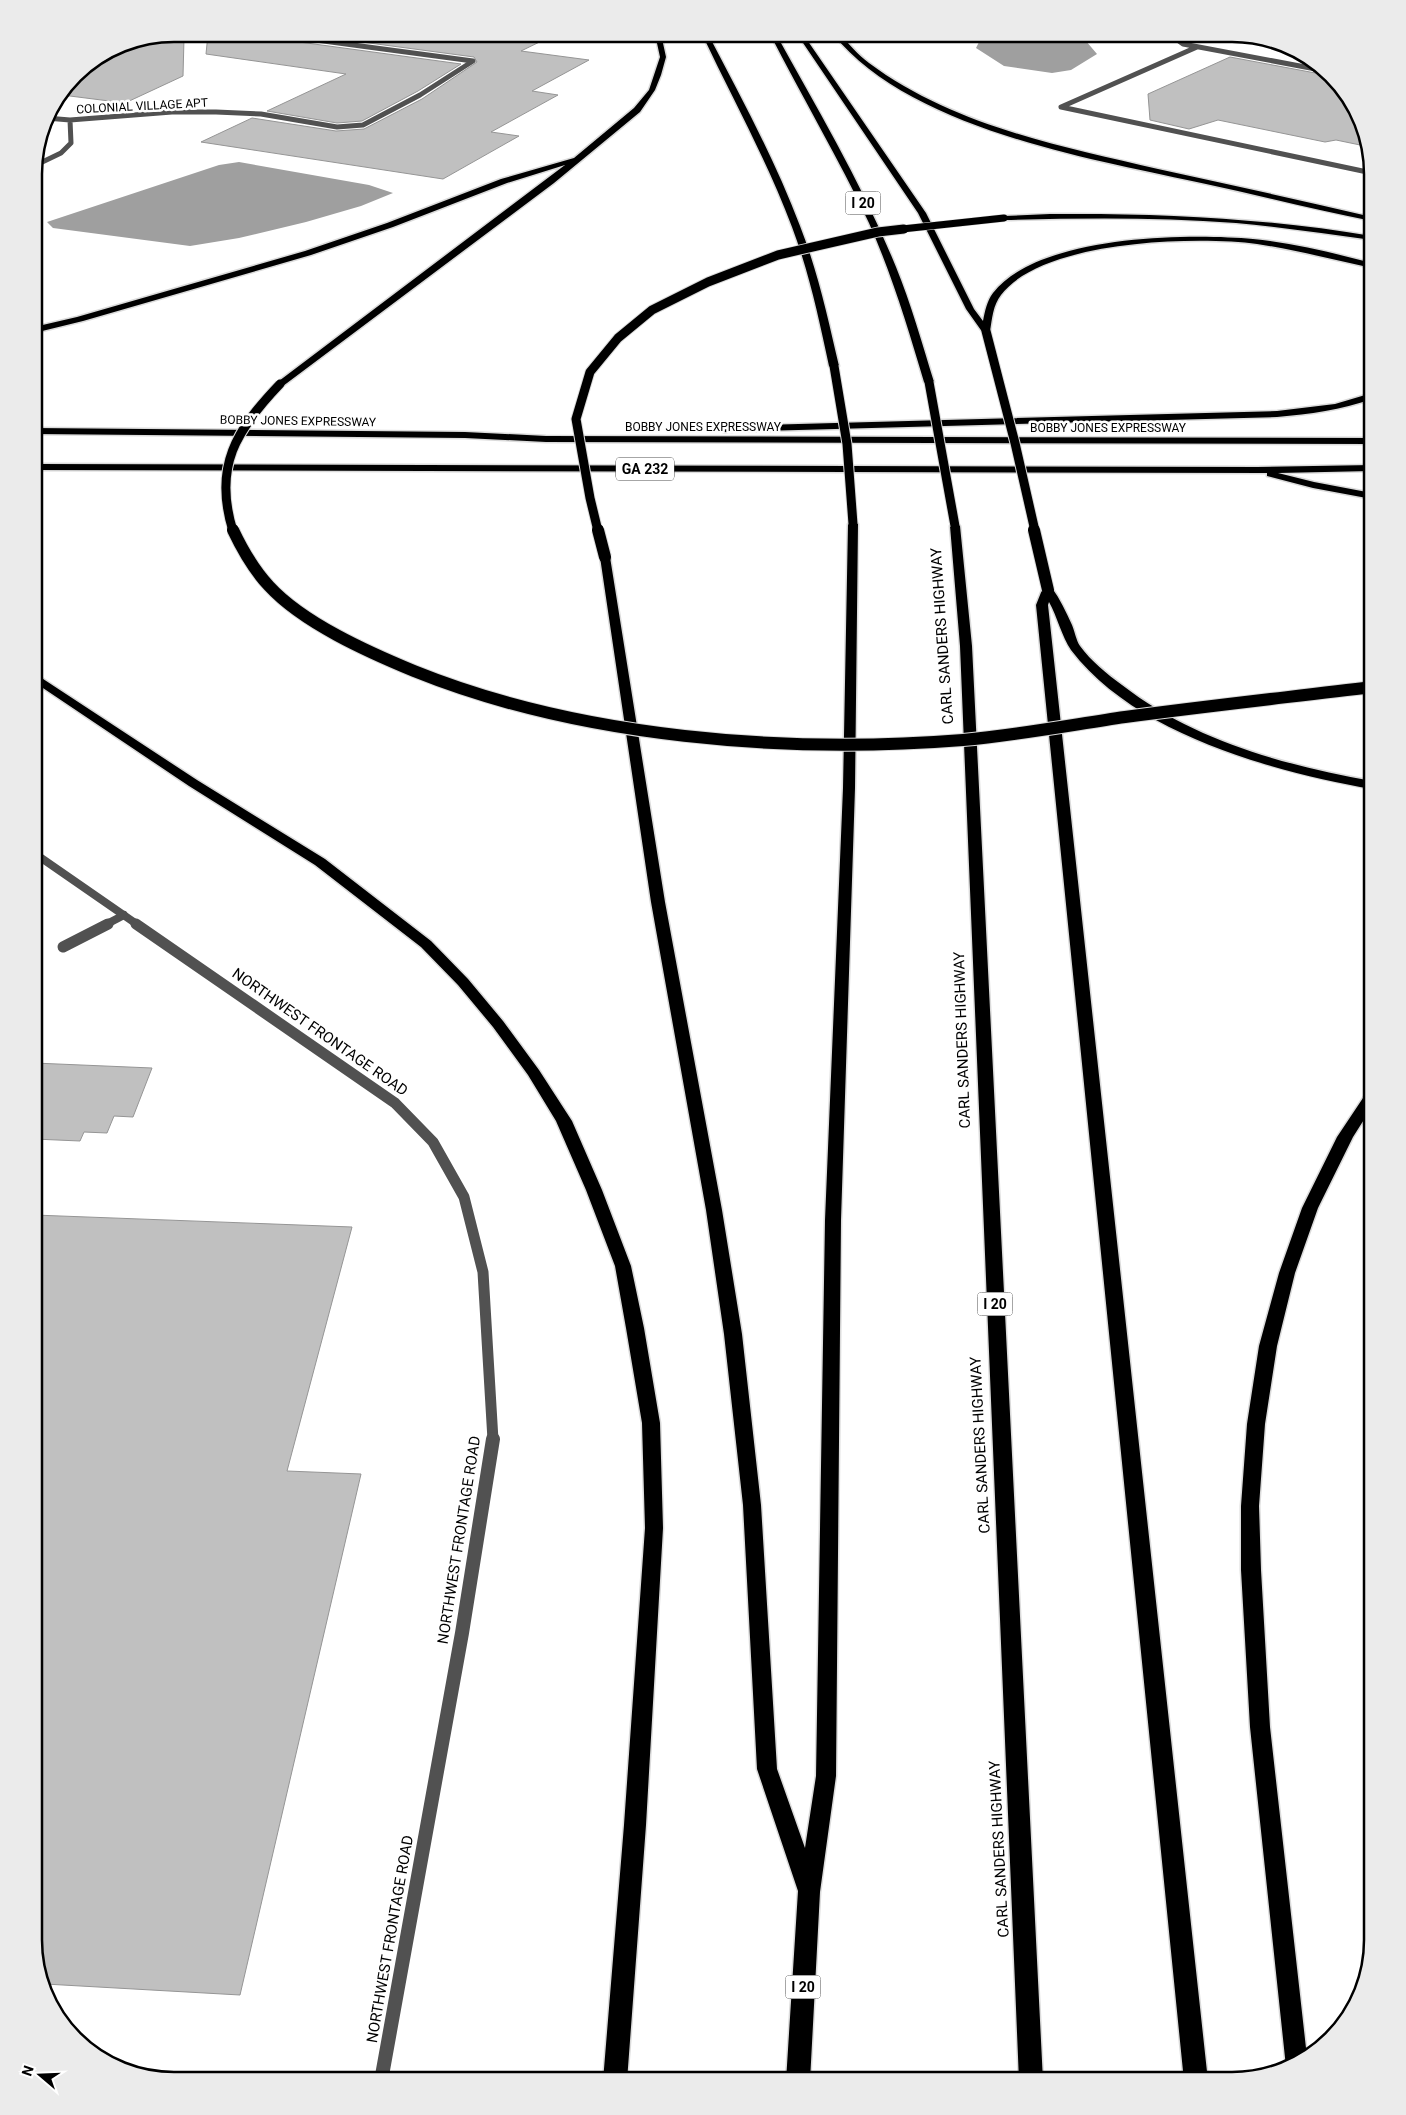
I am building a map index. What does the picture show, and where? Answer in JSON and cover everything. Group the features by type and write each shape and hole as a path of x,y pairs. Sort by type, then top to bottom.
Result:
{"highway":[{"path":"660,43 663,57 652,90 637,110 579,159 280,384 248,418 236,438 229,458 224,500 229,523 240,544 269,586 299,610 326,627 380,656 422,675 521,707 629,728 694,737 818,743 944,741 1364,688"},
{"name":"I 20","path":"710,43 768,160 796,228 823,314 847,444 853,524 849,788 833,1220 826,1776 809,1892 799,2072"},
{"name":"CARL SANDERS HIGHWAY","path":"778,43 843,161 876,229 905,301 929,382 955,526 966,646 972,765 1031,2072"},
{"path":"806,43 922,213 970,309 986,331 1015,443 1048,590 1057,605 1075,647 1100,674 1127,697 1190,731 1256,758 1304,772 1364,783"},
{"path":"844,43 880,76 906,91 969,118 1060,147 1364,217"},
{"path":"43,328 80,319 308,253 390,225 504,182 579,159"},
{"path":"809,1892 767,1769 752,1505 733,1334 714,1210 653,872 605,557 590,498 576,419 590,372 618,338 652,310 708,282 778,255 878,232 1004,218 1112,215 1200,218 1290,226 1364,237"},
{"path":"986,331 993,300 1010,281 1025,271 1049,261 1092,248 1178,239 1233,240 1308,250 1364,264"},
{"path":"465,435 545,430 808,428 1218,417 1296,412 1332,407 1364,398"},
{"name":"BOBBY JONES EXPRESSWAY","path":"43,431 465,435 556,439 1364,441"},
{"name":"GA 232","path":"43,467 1257,470 1364,468"},
{"path":"1257,470 1313,485 1364,495"},
{"path":"1048,590 1042,605 1195,2072"},
{"path":"43,683 192,783 320,862 426,944 474,996 534,1073 564,1121 594,1190 622,1266 651,1423 654,1528 635,1825 616,2072"},
{"path":"1295,2056 1260,1726 1251,1570 1250,1506 1256,1424 1268,1346 1287,1273 1310,1208 1345,1137 1364,1107"}],"street":[{"name":"COLONIAL VILLAGE APT","path":"55,119 70,120 120,115 216,112 261,114 337,127 363,125 420,95 473,61 341,43"},
{"path":"1182,43 1308,68"},
{"path":"1197,46 1061,107 1364,172"},
{"name":"COLONIAL VILLAGE APT","path":"43,162 62,153 71,143 70,120"},
{"name":"NORTHWEST FRONTAGE ROAD","path":"43,859 396,1103 433,1142 464,1197 483,1272 493,1440 462,1634 383,2072"},
{"path":"63,947 124,915"}],"shaded area":[{"path":"978,43 1088,43 1097,54 1071,70 1052,73 1004,66 976,48"},
{"path":"239,162 369,185 393,193 361,206 306,222 239,238 190,246 53,228 47,222 219,165"}],"building":[{"path":"184,43 183,76 125,103 69,96 88,75 116,56 149,45"},
{"path":"207,43 307,43 461,64 418,91 362,121 337,123 267,111 346,74 206,54"},
{"path":"369,43 537,43 521,51 589,60 532,91 558,95 491,132 519,136 443,179 201,142 252,118 336,131 364,129 422,99 477,62 474,57"},
{"path":"1230,57 1315,73 1331,88 1346,109 1360,145 1336,140 1325,142 1218,120 1189,129 1150,120 1148,94"},
{"path":"42,1063 152,1068 133,1117 114,1116 107,1133 84,1132 80,1141 42,1139"},
{"path":"42,1215 352,1227 287,1471 361,1474 240,1995 50,1984 47,1975 42,1940"}]}
